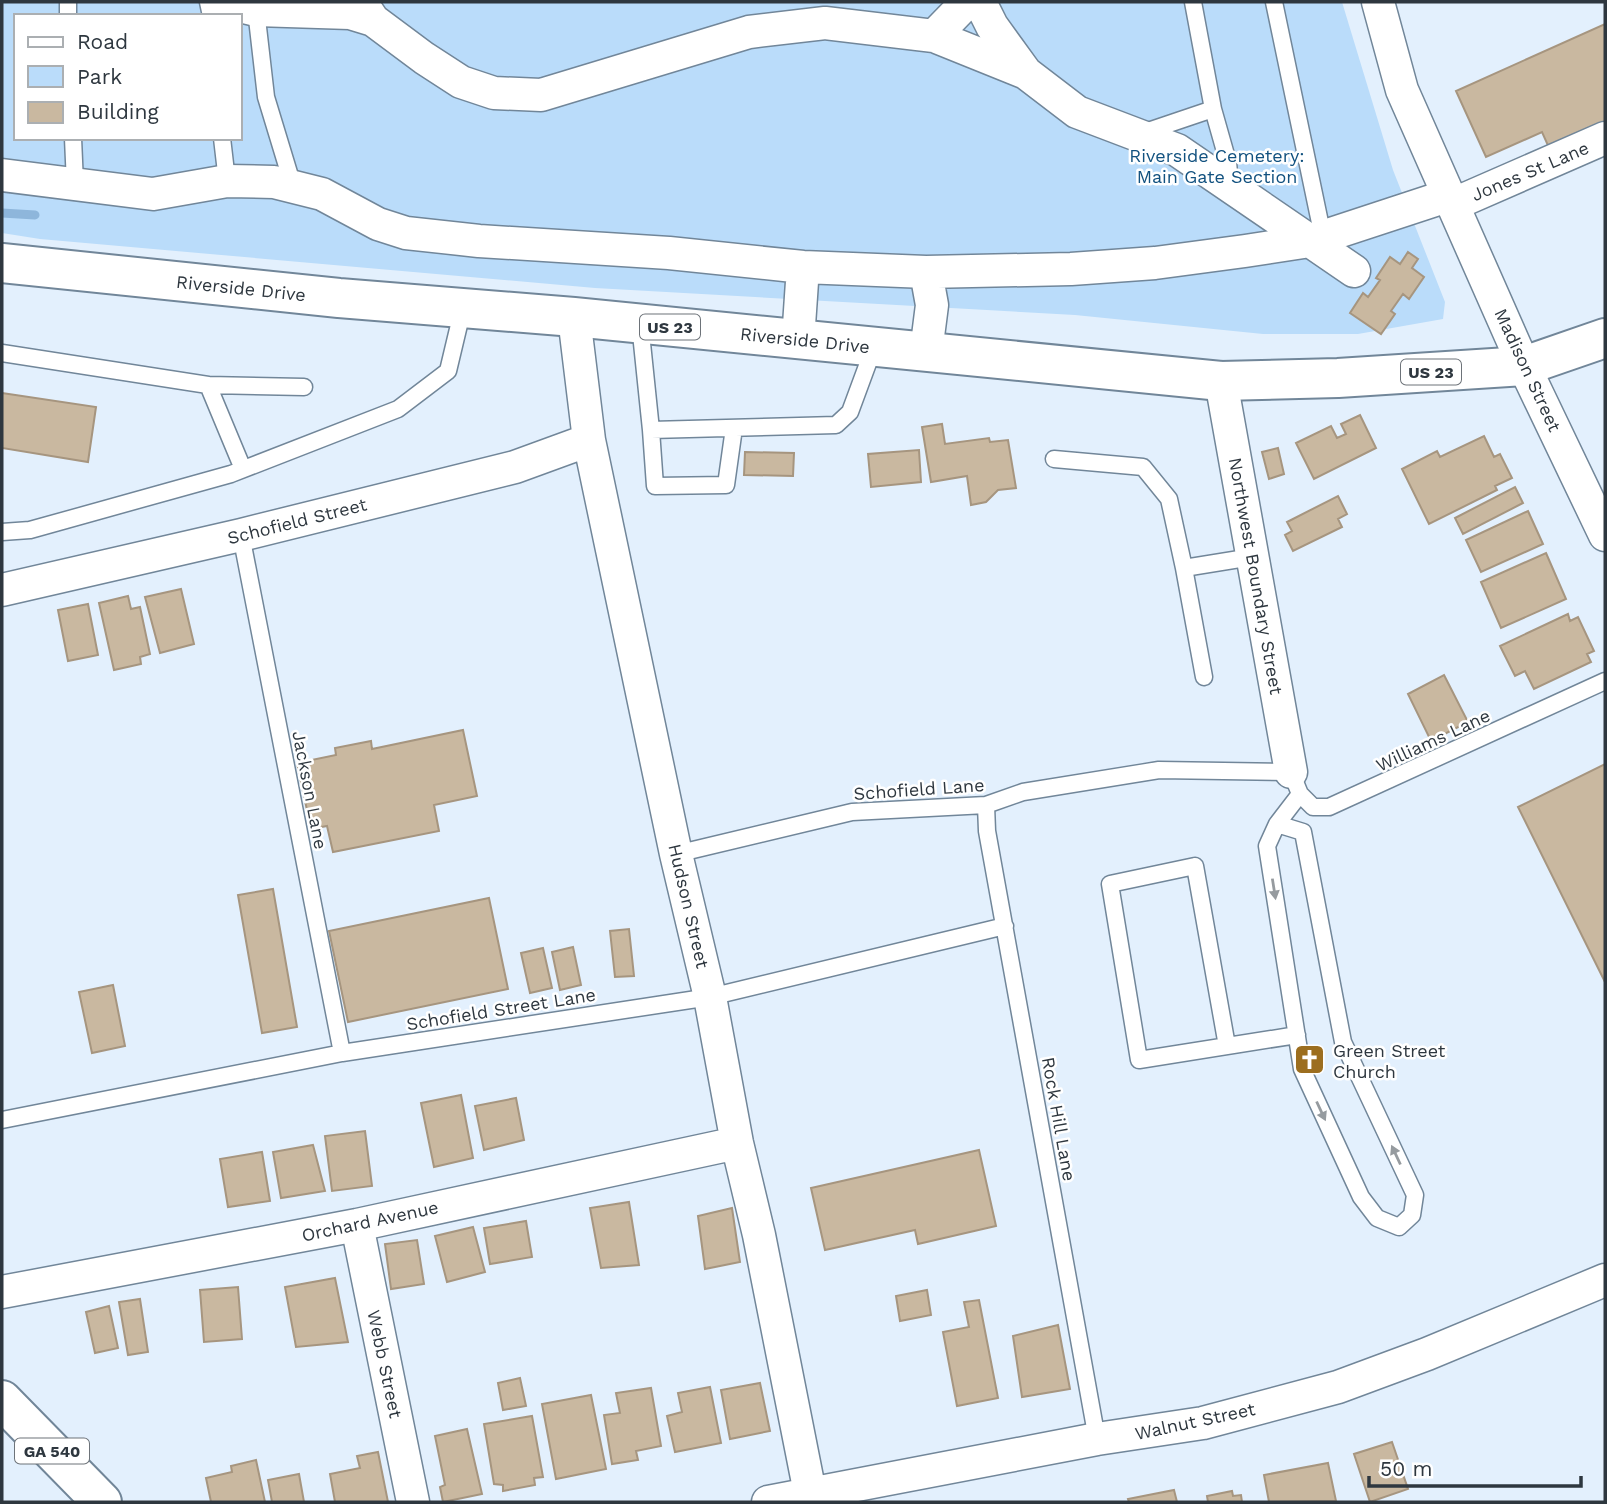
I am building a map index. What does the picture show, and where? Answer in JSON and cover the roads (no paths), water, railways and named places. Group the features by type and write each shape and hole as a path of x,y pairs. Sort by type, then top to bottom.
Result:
{"main road":[{"name":"Riverside Drive","path":"2,263 339,298 574,317 1221,381 1338,378 1524,366 1605,338"},
{"name":"GA 540","path":"2,1400 102,1502"}],"street":[{"path":"223,2 256,10 350,13 367,11 460,82 494,93 541,95 749,32 825,23 934,36 1026,73 1077,112 1177,150 1316,239 1354,271"},
{"path":"934,36 967,2"},
{"path":"980,2 992,26 1026,73"},
{"name":"Madison Street","path":"1378,2 1402,90 1524,366 1605,535"},
{"name":"Jones St Lane","path":"2,175 153,194 227,181 274,181 322,194 378,224 406,233 479,241 668,253 803,267 926,272 1071,269 1155,263 1316,239 1452,199 1605,138"},
{"path":"798,340 803,267"},
{"path":"926,272 932,305 926,352"},
{"name":"Hudson Street","path":"574,317 589,440 676,854 709,997 737,1143 759,1235 810,1493"},
{"name":"Northwest Boundary Street","path":"1221,381 1295,783"},
{"name":"Schofield Street","path":"2,590 240,536 515,467 589,440"},
{"name":"Orchard Avenue","path":"2,1292 357,1225 737,1143"},
{"name":"Webb Street","path":"357,1225 413,1502"},
{"name":"Walnut Street","path":"768,1502 1097,1439 1203,1423 1338,1387 1427,1354 1605,1280"}],"lane":[{"path":"1193,2 1213,109 1228,162 1230,184"},
{"path":"1274,2 1316,239"},
{"path":"256,10 266,97 293,187"},
{"path":"1138,135 1213,109"},
{"path":"73,140 75,184"},
{"path":"222,140 227,181"},
{"path":"2,532 30,530 243,469 398,409 448,371 463,309"},
{"path":"640,324 655,486 726,485 734,428"},
{"path":"651,430 836,425 850,412 874,347"},
{"path":"2,353 208,385 304,387"},
{"path":"208,385 243,469"},
{"path":"1054,459 1143,467 1169,499 1204,677"},
{"name":"Jackson Lane","path":"240,536 342,1053"},
{"path":"1184,568 1252,557"},
{"name":"Williams Lane","path":"1295,783 1313,807 1329,807 1605,681"},
{"name":"Schofield Lane","path":"676,854 852,812 986,805 1023,792 1159,770 1295,783"},
{"path":"1277,824 1303,832 1343,1042 1415,1195 1412,1215 1399,1227 1377,1218 1361,1197 1302,1069 1267,846 1295,783"},
{"name":"Rock Hill Lane","path":"986,805 987,831 1097,1439"},
{"path":"1227,1046 1195,866 1110,884 1139,1060 1297,1035"},
{"name":"Schofield Street Lane","path":"2,1120 342,1053 709,997 1005,926"}],"waterway":[{"path":"2,213 35,215"}],"place":[{"name":"Green Street Church","path":"1310,1060"}],"park label":[{"name":"Riverside Cemetery: Main Gate Section","path":"1217,165"}]}
